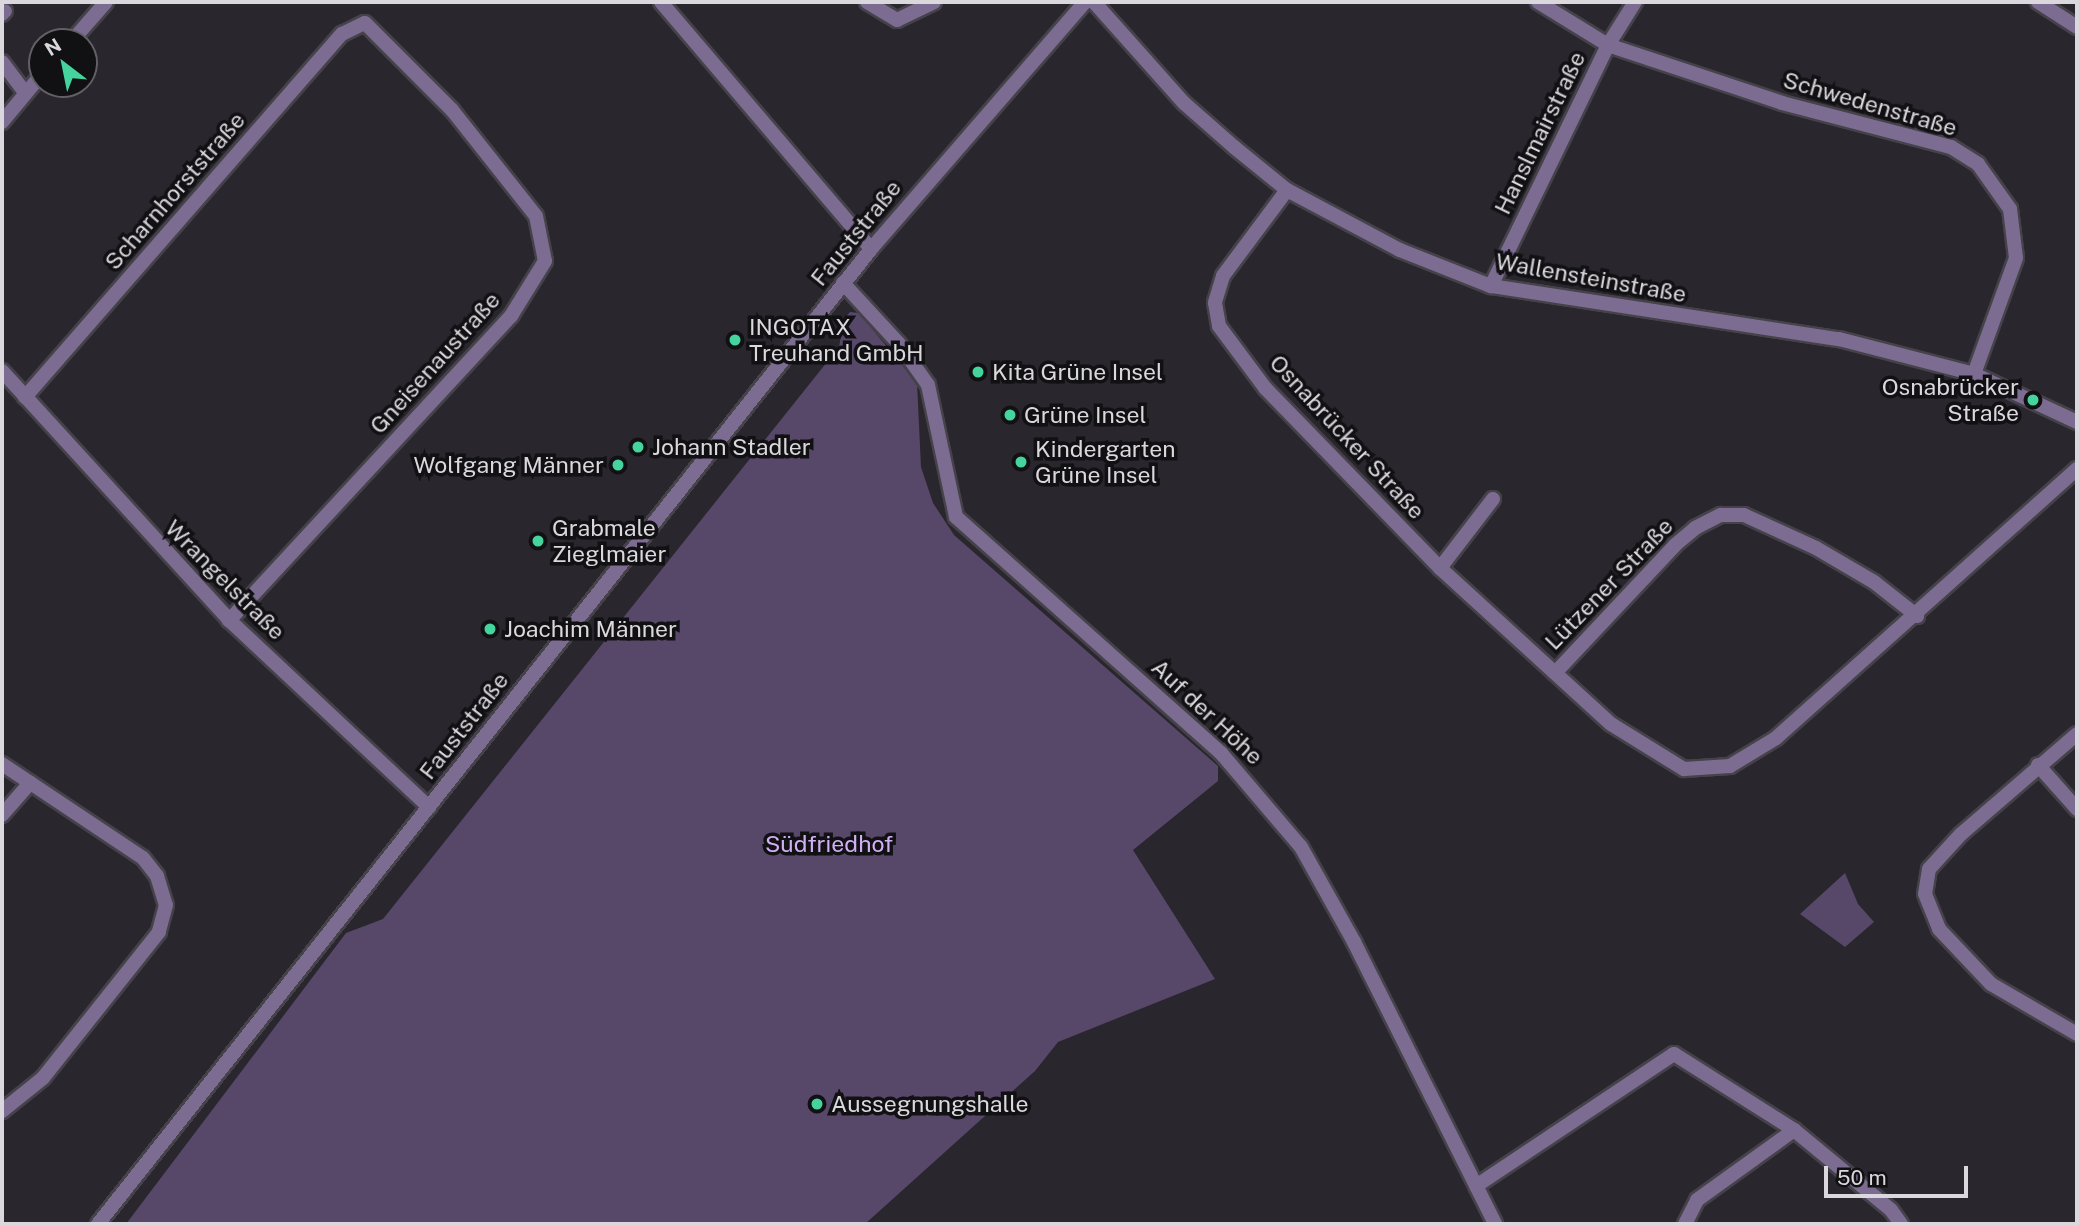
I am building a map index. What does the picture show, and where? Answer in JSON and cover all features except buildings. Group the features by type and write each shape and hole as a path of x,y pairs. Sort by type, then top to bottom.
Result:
{"street":[{"path":"83,28 106,2"},
{"path":"661,2 871,249"},
{"path":"867,2 897,20 934,2"},
{"name":"Fauststraße","path":"98,1224 843,283 1085,2"},
{"name":"Wallensteinstraße","path":"1094,2 1184,103 1287,190 1399,250 1491,286 1839,339 1974,374 2077,422"},
{"name":"Schwedenstraße","path":"1538,2 1608,45 1782,103 1951,147 1978,164 2010,209 2017,258 1974,374"},
{"name":"Hanslmairstraße","path":"1491,286 1608,45 1635,2"},
{"path":"2038,2 2077,27"},
{"name":"Scharnhorststraße","path":"25,397 342,34 365,23"},
{"name":"Gneisenaustraße","path":"229,620 511,316 545,261 536,216 452,110 365,23"},
{"path":"2,62 25,93"},
{"path":"2,122 28,90"},
{"name":"Osnabrücker Straße","path":"1287,190 1223,276 1215,303 1219,326 1266,389 1440,568 1611,724 1684,769 1730,766 1776,738 1917,616 2077,469"},
{"name":"Auf der Höhe","path":"843,283 899,344 928,385 956,517 1221,753 1301,847 1354,942 1495,1224"},
{"name":"Wrangelstraße","path":"2,371 229,620 429,807"},
{"path":"1440,568 1493,499"},
{"name":"Lützener Straße","path":"1555,673 1675,545 1695,527 1721,516 1744,516 1816,548 1874,582 1917,616"},
{"path":"2077,734 2038,765 1929,869 1925,894 1939,929 1991,984 2077,1034"},
{"path":"2,764 143,858 157,876 166,905 159,932 51,1068 19,1101 2,1111"},
{"path":"2038,765 2077,809"},
{"path":"2,815 30,783"},
{"path":"1476,1186 1674,1054 1794,1130 1891,1210 1901,1224"},
{"path":"1685,1224 1697,1200 1794,1130"}],"green space":[{"name":"Südfriedhof","path":"850,312 859,313 917,383 921,467 933,503 954,535 1218,766 1218,781 1133,850 1215,979 1058,1042 1035,1071 865,1224 126,1224 346,933 383,919 839,347 844,319"},
{"path":"1845,873 1858,904 1874,922 1845,947 1800,914"}],"place":[{"name":"INGOTAX Treuhand GmbH","path":"735,340"},
{"name":"Kita Grüne Insel","path":"978,372"},
{"name":"Osnabrücker Straße","path":"2033,400"},
{"name":"Grüne Insel","path":"1010,415"},
{"name":"Johann Stadler","path":"638,447"},
{"name":"Kindergarten Grüne Insel","path":"1021,462"},
{"name":"Wolfgang Männer","path":"618,465"},
{"name":"Grabmale Zieglmaier","path":"538,541"},
{"name":"Joachim Männer","path":"490,629"},
{"name":"Aussegnungshalle","path":"817,1104"}]}
